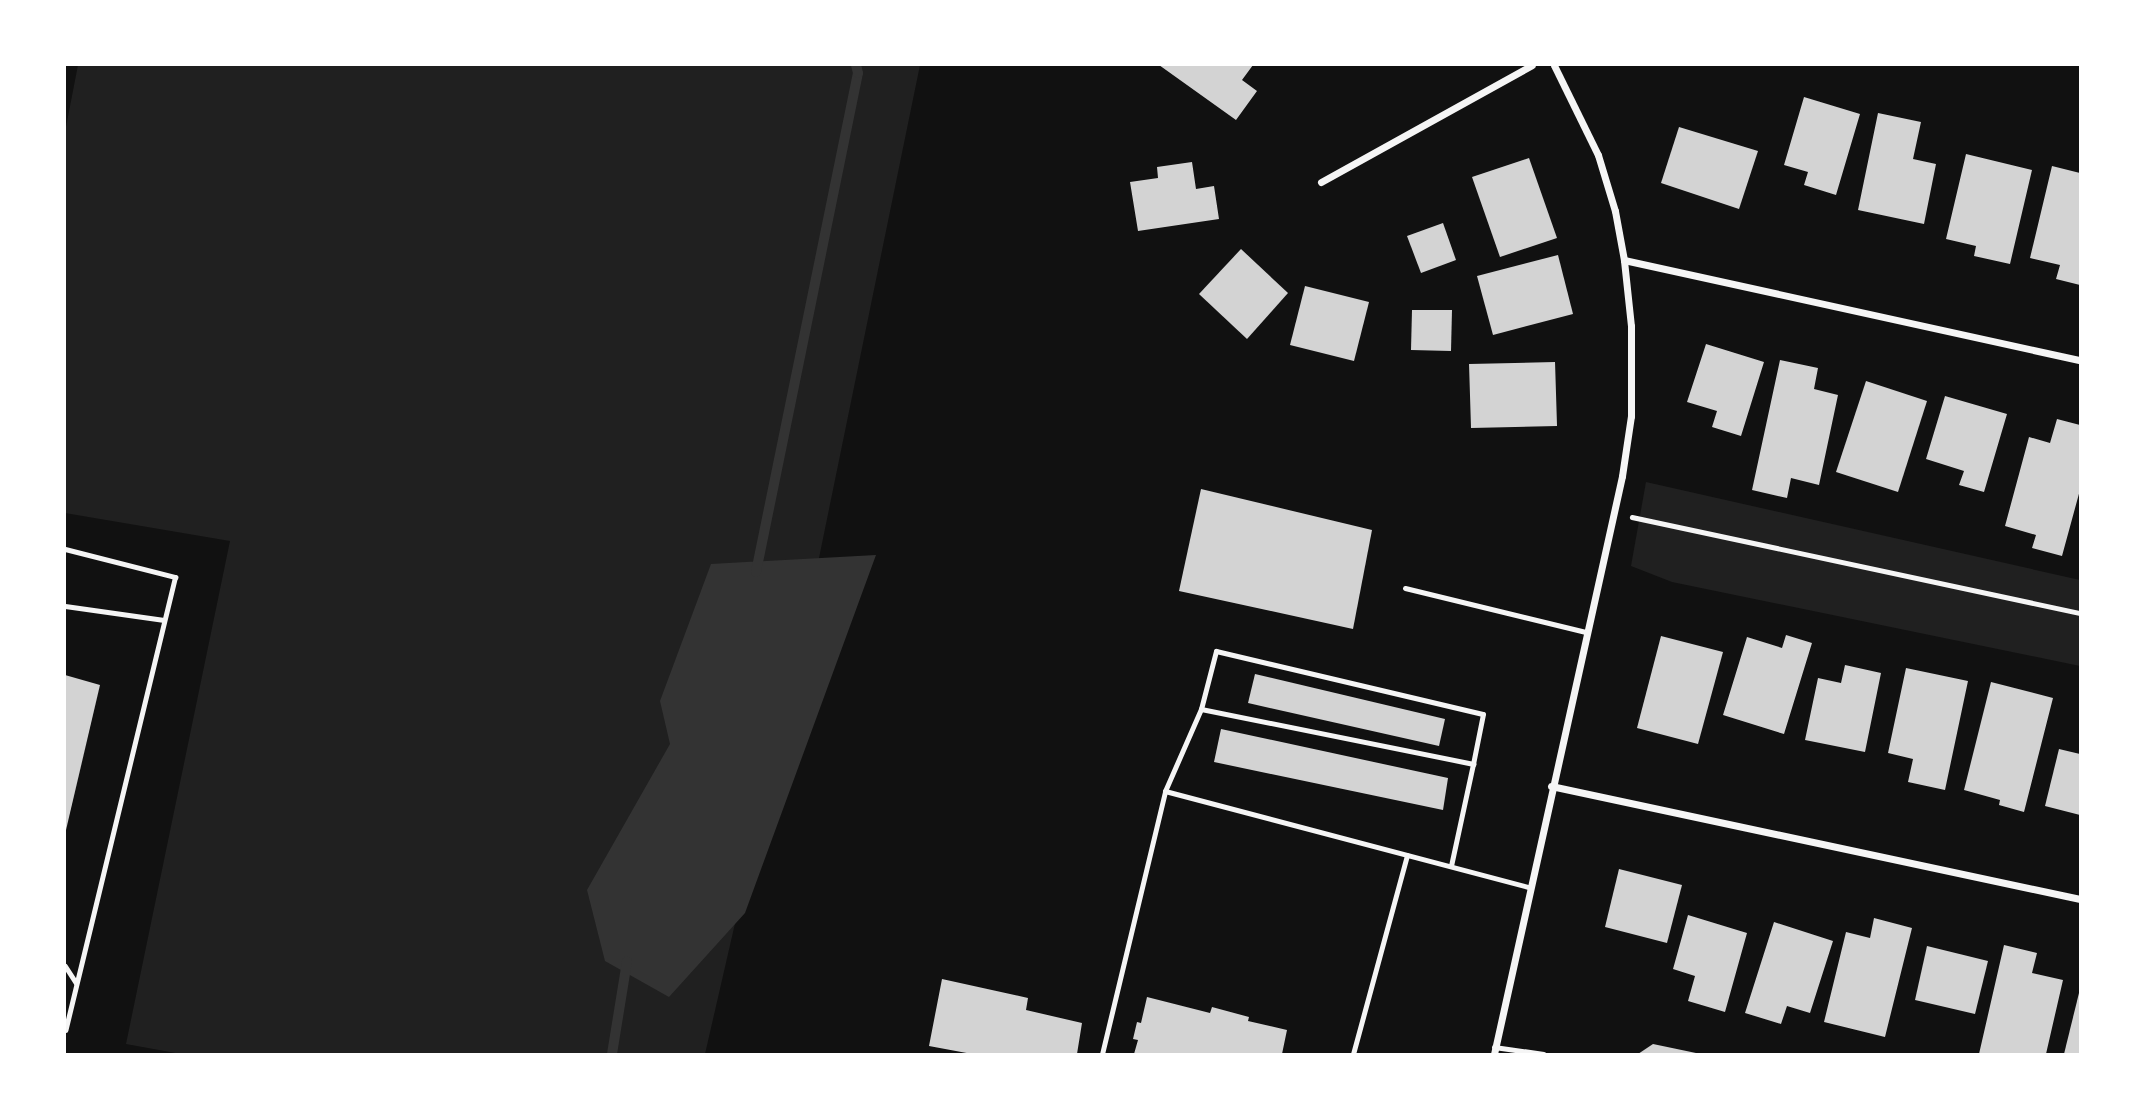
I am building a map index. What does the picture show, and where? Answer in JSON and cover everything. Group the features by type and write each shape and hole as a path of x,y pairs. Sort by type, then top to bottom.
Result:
{"street":[{"path":"1321,182 1532,65"},
{"path":"1493,1052 1614,514 1631,416 1631,326 1624,260 1615,211 1598,155 1555,65"},
{"path":"1624,260 2080,360"},
{"path":"1551,786 2080,899"}],"lane":[{"path":"65,549 175,577 65,1030"},
{"path":"1405,588 1586,632"},
{"path":"65,606 164,620"},
{"path":"1102,1054 1165,791 1201,709 1216,651 1483,714 1451,866"},
{"path":"1201,709 1473,764"},
{"path":"1165,791 1529,887"},
{"path":"1353,1054 1407,855"},
{"path":"65,967 76,984"},
{"path":"1493,1052 1544,1054"}],"path":[{"path":"1614,514 2080,613"}],"shaded area":[{"path":"78,65 920,65 819,558 705,1054 181,1054 126,1044 230,541 65,513 65,132"},
{"path":"1646,482 2080,580 2080,666 1672,582 1631,566"},
{"path":"876,555 745,913 669,997 605,961 587,890 670,744 660,701 711,564"}],"building":[{"path":"1159,65 1253,65 1242,80 1257,91 1236,120"},
{"path":"1804,97 1860,114 1836,195 1804,185 1808,172 1784,165"},
{"path":"1878,113 1921,122 1913,159 1936,164 1924,224 1858,210"},
{"path":"1679,127 1758,151 1739,209 1661,183"},
{"path":"1966,154 2032,170 2010,264 1974,256 1976,246 1946,239"},
{"path":"1529,158 1557,238 1500,257 1472,177"},
{"path":"1192,162 1196,189 1214,186 1219,219 1138,231 1130,182 1158,178 1157,167"},
{"path":"2052,166 2080,173 2080,285 2056,279 2060,265 2030,258"},
{"path":"1443,223 1456,260 1421,273 1407,236"},
{"path":"1241,249 1288,293 1247,339 1199,294"},
{"path":"1558,255 1573,314 1493,335 1477,276"},
{"path":"1305,286 1369,302 1354,361 1290,345"},
{"path":"1412,310 1452,310 1451,351 1411,350"},
{"path":"1706,344 1764,362 1741,436 1712,427 1717,411 1687,402"},
{"path":"1780,360 1818,368 1814,389 1838,395 1819,485 1791,478 1787,498 1752,490"},
{"path":"1555,362 1557,426 1471,428 1469,364"},
{"path":"1866,381 1927,401 1898,492 1836,472"},
{"path":"1945,396 2007,414 1984,492 1959,485 1964,471 1926,459"},
{"path":"2057,419 2080,425 2080,490 2062,556 2032,548 2036,535 2005,526 2029,437 2050,443"},
{"path":"1201,489 1372,530 1353,629 1179,591"},
{"path":"1786,635 1812,643 1784,734 1723,715 1747,637 1782,648"},
{"path":"1661,636 1723,652 1698,744 1637,728"},
{"path":"1845,665 1881,673 1865,752 1805,740 1818,678 1841,683"},
{"path":"1906,668 1968,681 1945,790 1908,782 1913,759 1888,753"},
{"path":"1255,674 1445,719 1439,746 1248,703"},
{"path":"65,675 100,685 66,830 65,830"},
{"path":"1991,682 2053,698 2024,812 1999,805 2000,800 1964,790"},
{"path":"1221,729 1448,778 1443,810 1214,762"},
{"path":"2059,749 2080,754 2080,815 2045,806"},
{"path":"1619,869 1682,885 1667,943 1605,927"},
{"path":"1688,915 1747,933 1725,1012 1688,1001 1695,976 1673,969"},
{"path":"1874,918 1912,928 1885,1037 1824,1022 1846,932 1870,938"},
{"path":"1774,922 1833,941 1810,1013 1787,1006 1781,1024 1745,1013"},
{"path":"2004,945 2037,953 2032,973 2063,980 2046,1054 1979,1054"},
{"path":"1927,946 1988,961 1975,1014 1915,1000"},
{"path":"942,979 1028,998 1026,1010 1082,1023 1077,1054 972,1054 929,1046"},
{"path":"2079,993 2080,1054 2064,1054"},
{"path":"1147,997 1210,1013 1212,1007 1249,1017 1248,1021 1287,1030 1282,1054 1134,1054 1138,1040 1133,1039 1137,1022 1141,1023"},
{"path":"1653,1044 1696,1053 1696,1054 1638,1054"}],"waterway":[{"path":"756,572 858,73 856,65"},
{"path":"612,1054 627,961"}]}
